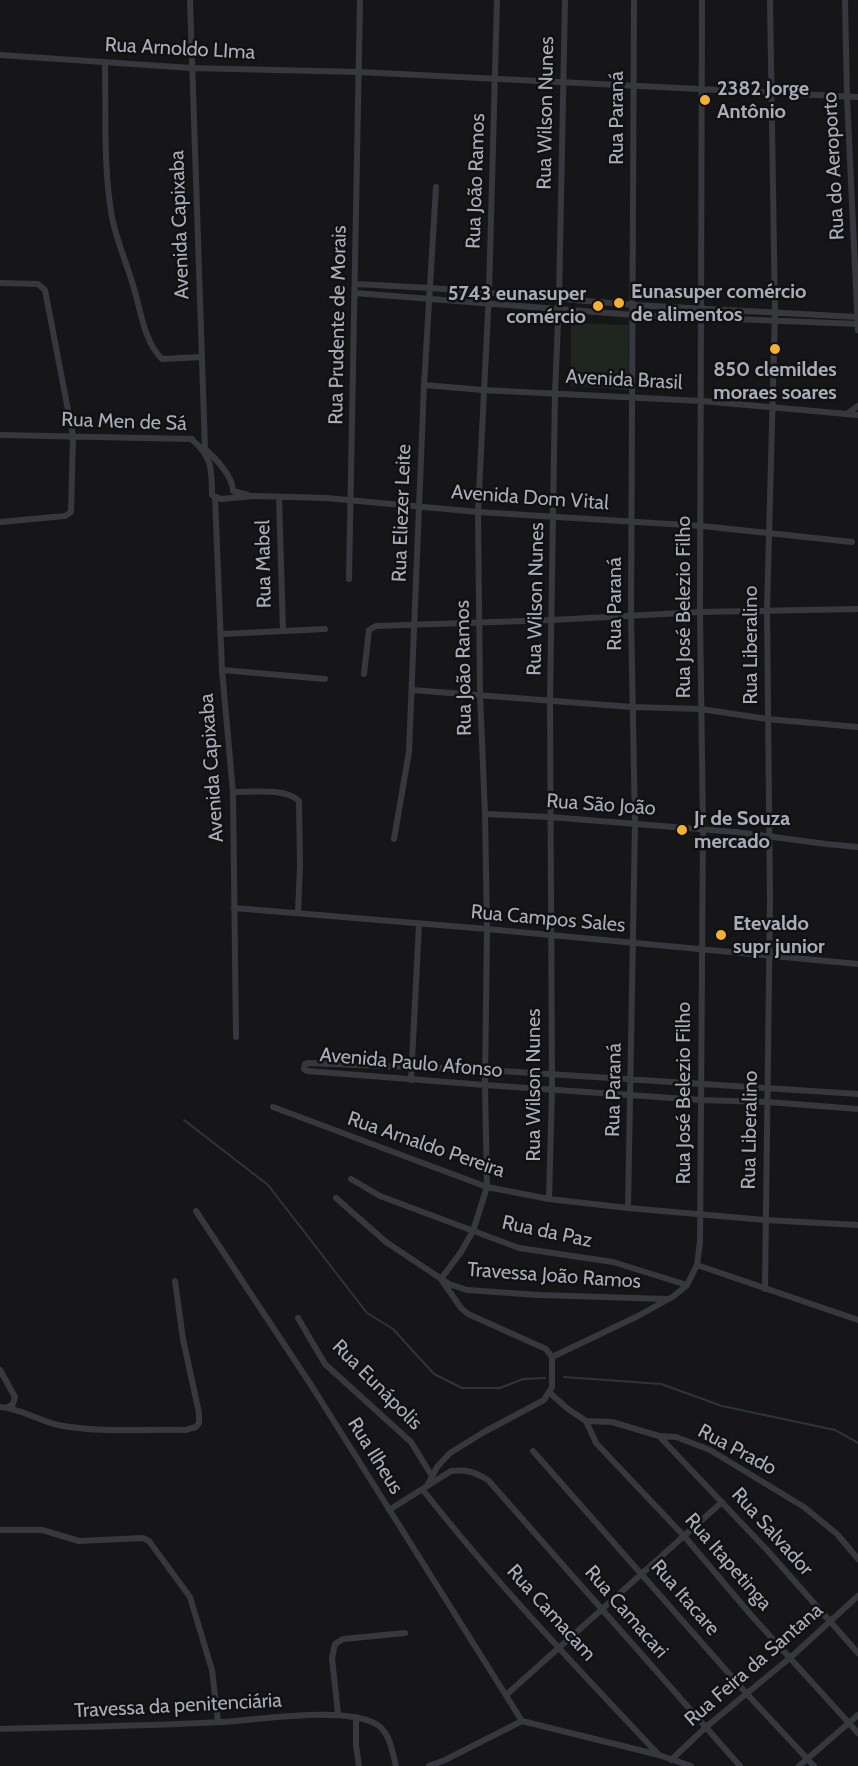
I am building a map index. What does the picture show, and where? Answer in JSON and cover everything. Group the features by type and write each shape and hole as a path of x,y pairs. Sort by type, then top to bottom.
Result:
{"street":[{"name":"Avenida Capixaba","path":"190,0 205,449"},
{"name":"Rua Prudente de Morais","path":"349,579 360,0"},
{"name":"Rua João Ramos","path":"441,1279 473,1231 487,1187 485,1085 487,929 480,694 478,512 489,292 497,0"},
{"name":"Rua Wilson Nunes","path":"549,1199 552,1090 550,700 565,0"},
{"name":"Rua Paraná","path":"628,1208 635,824 631,616 634,0"},
{"name":"Rua José Belezio Filho","path":"697,1265 700,1242 701,1100 702,0"},
{"name":"Rua Liberalino","path":"765,1289 770,836 767,610 775,313 770,0"},
{"name":"Rua do Aeroporto","path":"845,0 857,322"},
{"name":"Rua Arnoldo LIma","path":"0,55 191,68 359,72 858,97"},
{"path":"105,62 107,173 112,216 117,241 133,283 146,331 162,359 201,357"},
{"name":"Rua Eliezer Leite","path":"394,839 409,752 418,505 436,187"},
{"path":"0,283 38,284 45,290 73,436 71,512 66,516 0,522"},
{"path":"356,284 775,313 857,322"},
{"path":"355,293 634,315 857,322"},
{"name":"Avenida Brasil","path":"424,385 702,401 858,415"},
{"path":"848,413 858,406"},
{"name":"Rua Men de Sá","path":"0,435 191,439 197,441 220,462 233,485 233,491 255,496"},
{"path":"191,439 208,457 211,464 212,495 215,497"},
{"name":"Avenida Dom Vital","path":"215,497 221,499 255,496 351,500 478,512 702,526 852,542"},
{"name":"Avenida Capixaba","path":"215,497 222,670 232,792 236,1037"},
{"name":"Rua Mabel","path":"279,497 283,630"},
{"path":"364,674 369,630 376,626 700,612 858,609"},
{"path":"222,634 325,629"},
{"path":"222,670 325,679"},
{"path":"412,690 701,709 767,719 858,727"},
{"path":"232,792 284,793 295,796 299,801 298,913"},
{"name":"Rua São João","path":"485,814 702,829 858,846"},
{"name":"Rua Campos Sales","path":"234,908 858,964"},
{"path":"411,1080 419,925"},
{"name":"Avenida Paulo Afonso","path":"858,1094 486,1070 308,1063 305,1064 304,1069 411,1080 858,1109"},
{"name":"Rua Arnaldo Pereira","path":"273,1107 487,1187 549,1199 628,1208 765,1220 858,1225"},
{"name":"Rua da Paz","path":"351,1179 380,1196 519,1248 613,1262 687,1285"},
{"path":"336,1198 386,1242 441,1279 461,1308 468,1314 546,1349 552,1357 552,1387 544,1400 450,1453 437,1467 425,1488 389,1510"},
{"name":"Rua Ilheus","path":"196,1211 314,1388 522,1721"},
{"path":"552,1357 607,1332 674,1296 687,1285 697,1265 858,1320"},
{"name":"Travessa João Ramos","path":"441,1279 467,1290 666,1299"},
{"path":"0,1407 8,1407 38,1419 79,1428 185,1430 196,1427 199,1423 199,1413 183,1339 175,1281"},
{"name":"Rua Eunápolis","path":"298,1318 325,1364 411,1442 423,1458 432,1476"},
{"path":"0,1370 15,1397 13,1404 8,1407"},
{"name":"Rua Prado","path":"550,1393 568,1409 586,1420 612,1422 659,1436 676,1437 710,1450 795,1502 837,1534 858,1559"},
{"name":"Rua Itapetinga","path":"586,1420 596,1443 684,1536 751,1615 858,1733"},
{"name":"Rua Salvador","path":"659,1436 722,1502 858,1653"},
{"name":"Rua Itacare","path":"533,1451 747,1694 814,1766"},
{"name":"Rua Camacari","path":"425,1488 451,1471 462,1470 476,1473 488,1480 740,1766"},
{"name":"Rua Camacam","path":"425,1488 444,1518 658,1755"},
{"path":"506,1695 640,1572 722,1502"},
{"path":"0,1530 42,1530 79,1541 136,1538 149,1541 190,1598 212,1670 218,1722"},
{"name":"Rua Feira da Santana","path":"672,1760 706,1727 791,1657 858,1596"},
{"path":"338,1714 332,1658 334,1644 343,1639 405,1633"},
{"name":"Travessa da penitenciária","path":"0,1729 218,1722 338,1714 356,1717 383,1728 389,1738 396,1766"},
{"path":"799,1766 858,1715"},
{"path":"356,1717 359,1766"},
{"path":"429,1766 522,1721 658,1755 692,1766"}],"shaded area":[{"path":"571,323 629,325 628,390 571,386"}],"waterway":[{"path":"184,1120 268,1185 367,1313 393,1329 434,1374 462,1388 500,1388 523,1379 545,1378"},
{"path":"564,1377 661,1384 722,1406 835,1430 858,1443"}],"place":[{"name":"2382 Jorge Antônio","path":"705,100"},
{"name":"Eunasuper comércio de alimentos","path":"619,303"},
{"name":"5743 eunasuper comércio","path":"598,306"},
{"name":"850 clemildes moraes soares","path":"775,349"},
{"name":"Jr de Souza mercado","path":"682,830"},
{"name":"Etevaldo supr junior","path":"721,935"}]}
